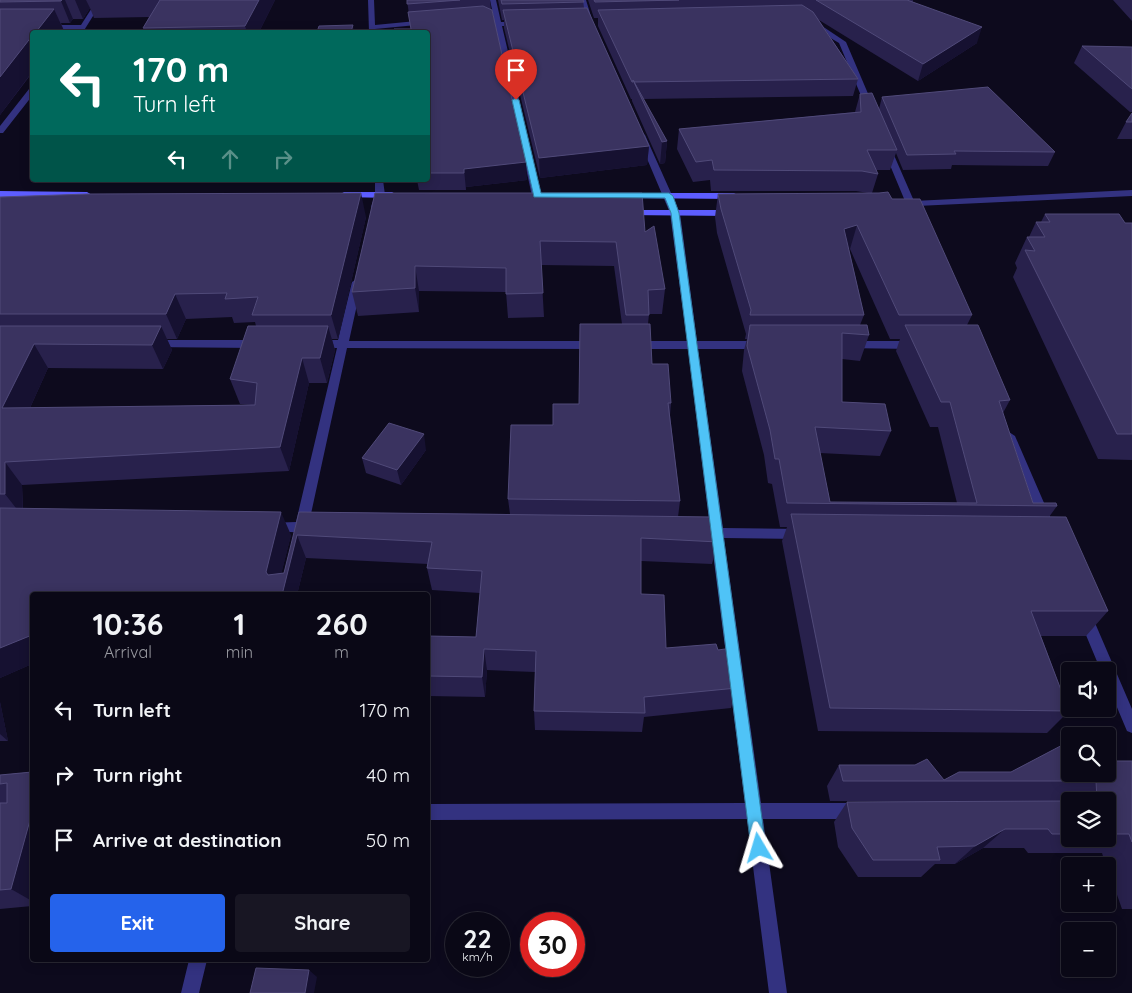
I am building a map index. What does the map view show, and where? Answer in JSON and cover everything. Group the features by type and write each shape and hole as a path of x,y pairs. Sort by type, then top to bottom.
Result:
{"main road":[{"path":"0,194 100,195"},
{"path":"330,195 399,195"},
{"path":"622,196 748,196"},
{"path":"617,213 744,213"}],"street":[{"path":"37,27 82,30 100,0"},
{"path":"371,0 372,30 438,21"},
{"path":"493,0 541,213"},
{"path":"584,0 592,25"},
{"path":"466,19 485,18 499,24 526,24"},
{"path":"809,22 842,42 873,114"},
{"path":"0,131 30,94"},
{"path":"636,123 675,213 778,993"},
{"path":"884,141 905,204 919,222"},
{"path":"373,215 380,195 379,182"},
{"path":"905,204 1132,193"},
{"path":"300,533 360,269"},
{"path":"137,344 265,344"},
{"path":"304,344 602,345"},
{"path":"622,345 772,345"},
{"path":"842,345 921,345"},
{"path":"1006,427 1048,528"},
{"path":"262,527 300,533 321,528"},
{"path":"687,533 816,534"},
{"path":"1079,600 1132,726"},
{"path":"430,812 872,812"},
{"path":"190,993 198,962"}],"building":[{"path":"0,0 62,0 0,2"},
{"path":"160,0 259,0 245,26 143,28"},
{"path":"407,0 460,0 407,4"},
{"path":"501,0 583,0 584,2 502,4"},
{"path":"594,0 679,0 595,2"},
{"path":"816,0 907,0 982,27 923,64"},
{"path":"802,5 813,12 858,79 634,82 633,80 632,82 598,10"},
{"path":"483,6 492,10 526,162 464,169 464,173 430,173 430,30 394,30 411,29 408,12"},
{"path":"587,8 649,146 539,158 503,10"},
{"path":"0,9 54,9 38,30 30,30 30,39 0,77"},
{"path":"353,25 352,30 318,30 319,26"},
{"path":"1082,46 1132,47 1132,89"},
{"path":"633,80 667,141 662,142"},
{"path":"988,87 1055,152 954,151 956,154 907,155 882,97"},
{"path":"872,93 897,150 867,150 878,174 862,171 714,170 712,160 696,162 679,129 861,112 860,94"},
{"path":"1132,113 1132,122 1126,122"},
{"path":"888,192 892,199 920,199 972,315 899,315 857,225 844,229 864,315 750,315 751,310 718,194"},
{"path":"361,193 331,315 252,315 258,297 225,299 227,293 175,294 166,314 0,314 0,197 88,194"},
{"path":"375,193 642,193 645,232 654,226 665,289 648,290 649,315 626,315 616,242 540,241 543,293 506,294 506,268 415,266 415,288 352,292"},
{"path":"1045,214 1119,214 1125,223 1132,223 1132,434 1117,434 1025,250 1035,251 1027,237 1045,237 1036,222 1050,222"},
{"path":"580,324 650,324 652,364 668,364 671,403 668,403 680,501 508,499 511,425 553,425 553,404 579,404"},
{"path":"750,325 867,325 869,335 842,333 842,402 885,404 891,431 815,427 830,502 977,503 950,402 941,402 905,325 978,325 1010,400 999,401 1033,503 1056,503 1057,506 787,503 779,459 775,459 770,430 747,346"},
{"path":"0,326 161,326 152,345 34,344 2,408 255,405 257,383 230,379 248,326 328,326 320,358 302,358 280,447 5,462 5,494 0,494"},
{"path":"389,423 424,434 397,470 362,458"},
{"path":"0,508 281,512 266,572 268,575 284,573 299,512 714,517 718,542 641,538 641,594 664,595 666,648 716,644 718,650 732,648 737,688 644,697 645,713 534,711 536,651 484,649 482,677 430,676 430,636 476,637 482,571 427,568 432,542 297,535 283,592 30,592 30,636 0,648"},
{"path":"791,514 1066,517 1108,611 1031,611 1061,690 1061,711 830,708"},
{"path":"1061,746 1061,781 843,781 839,765 915,765 927,759 944,780 959,772 1011,772"},
{"path":"1116,761 1132,761 1132,842 1129,834 1116,834 1116,792 1097,792 1096,782 1116,782"},
{"path":"30,772 30,820 11,889 0,890 0,803 7,803 7,783 0,784 0,775"},
{"path":"1061,801 1061,834 1052,834 1048,829 1005,829 975,846 937,847 940,860 873,860 852,828 847,802"},
{"path":"256,968 309,970 305,993 250,993"}],"route":[{"path":"516,100 537,195 669,196 675,213 759,848"}]}
